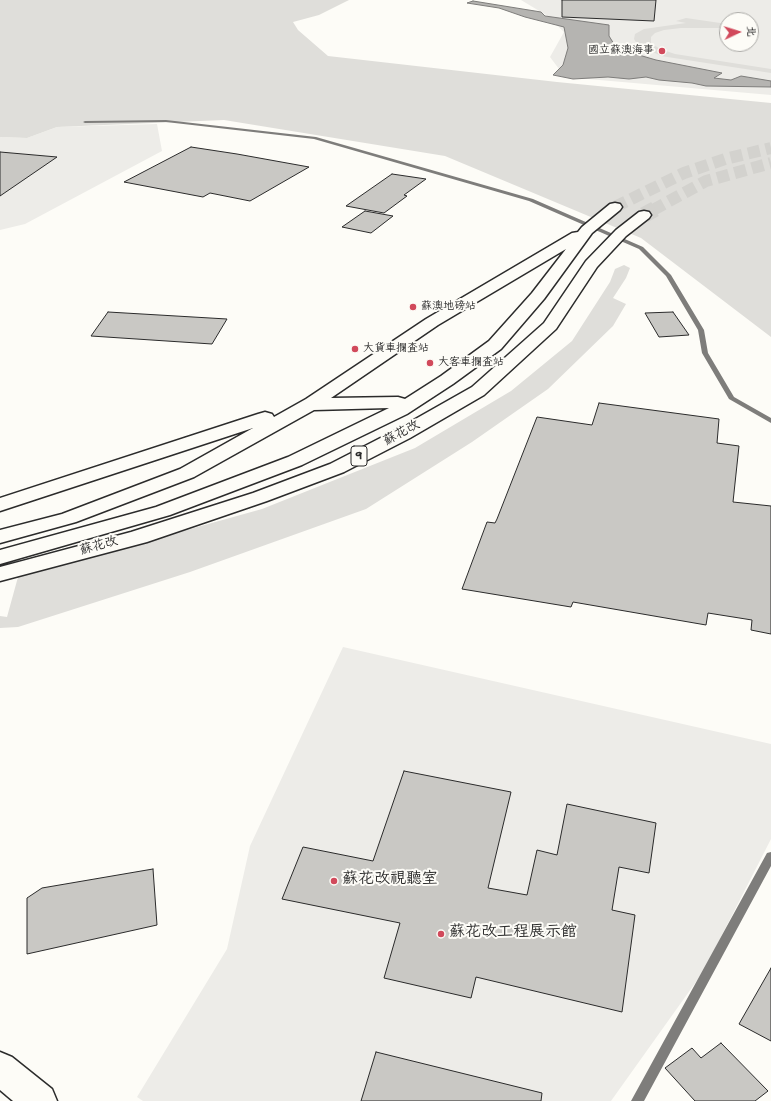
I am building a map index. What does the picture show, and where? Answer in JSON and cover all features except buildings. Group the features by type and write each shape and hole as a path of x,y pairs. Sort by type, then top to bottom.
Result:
{"main road":[{"name":"蘇花改","path":"0,557 163,511 295,461 400,410 447,380 495,345 538,296 587,230 615,207"},
{"name":"蘇花改","path":"0,574 139,537 260,497 337,468 403,434 478,391 550,326 591,264 621,233 644,216"},
{"path":"163,511 301,454 363,422 423,388 458,364 510,319 547,276 565,250 587,230"},
{"path":"0,536 69,518 187,473 312,403 432,322 587,230"},
{"path":"0,505 312,403 369,404 398,402"},
{"path":"0,1068 39,1101"}],"shaded area":[{"path":"0,0 349,0 319,15 293,22 298,30 328,56 557,82 771,103 771,337 641,238 445,156 224,120 57,127 27,138 0,137"},
{"name":"國立蘇澳海事","path":"521,0 771,0 771,95 565,77 550,57 564,32 546,15"},
{"path":"473,1 541,12 545,16 609,25 609,36 614,44 632,53 656,60 722,73 714,78 731,80 741,76 771,81 771,87 706,86 646,77 629,79 608,77 573,79 553,75 563,65 568,48 564,27 525,17 499,8 467,3"},
{"path":"686,18 719,23 719,28 681,28 664,30 655,33 651,37 651,43 660,49 675,54 771,69 771,73 661,56 637,44 634,39 635,34 644,29 686,23 676,21"},
{"path":"157,124 162,151 25,224 0,230 0,137 27,138 57,127"},
{"path":"624,265 630,268 626,278 613,298 626,304 613,326 548,389 472,442 366,509 190,572 18,627 0,628 0,616 7,617 18,577 262,509 415,448 511,391 572,341 610,282 615,269"},
{"path":"343,647 771,744 771,839 703,972 611,1101 143,1101 137,1097 227,949 250,846"}],"waterway":[{"path":"85,122 166,121 314,138 531,200 641,248 668,275 701,330 705,353 731,398 771,421"},
{"path":"637,1101 771,856"}],"tunnel":[{"path":"615,207 684,173 725,159 771,148"},
{"path":"653,210 706,181 771,163"},
{"path":"644,215 655,209"}],"place":[{"name":"國立蘇澳海事","path":"662,51"},
{"name":"蘇澳地磅站","path":"413,307"},
{"name":"大貨車攔查站","path":"355,349"},
{"name":"大客車攔查站","path":"430,363"},
{"name":"蘇花改視聽室","path":"334,881"},
{"name":"蘇花改工程展示館","path":"441,934"}]}
